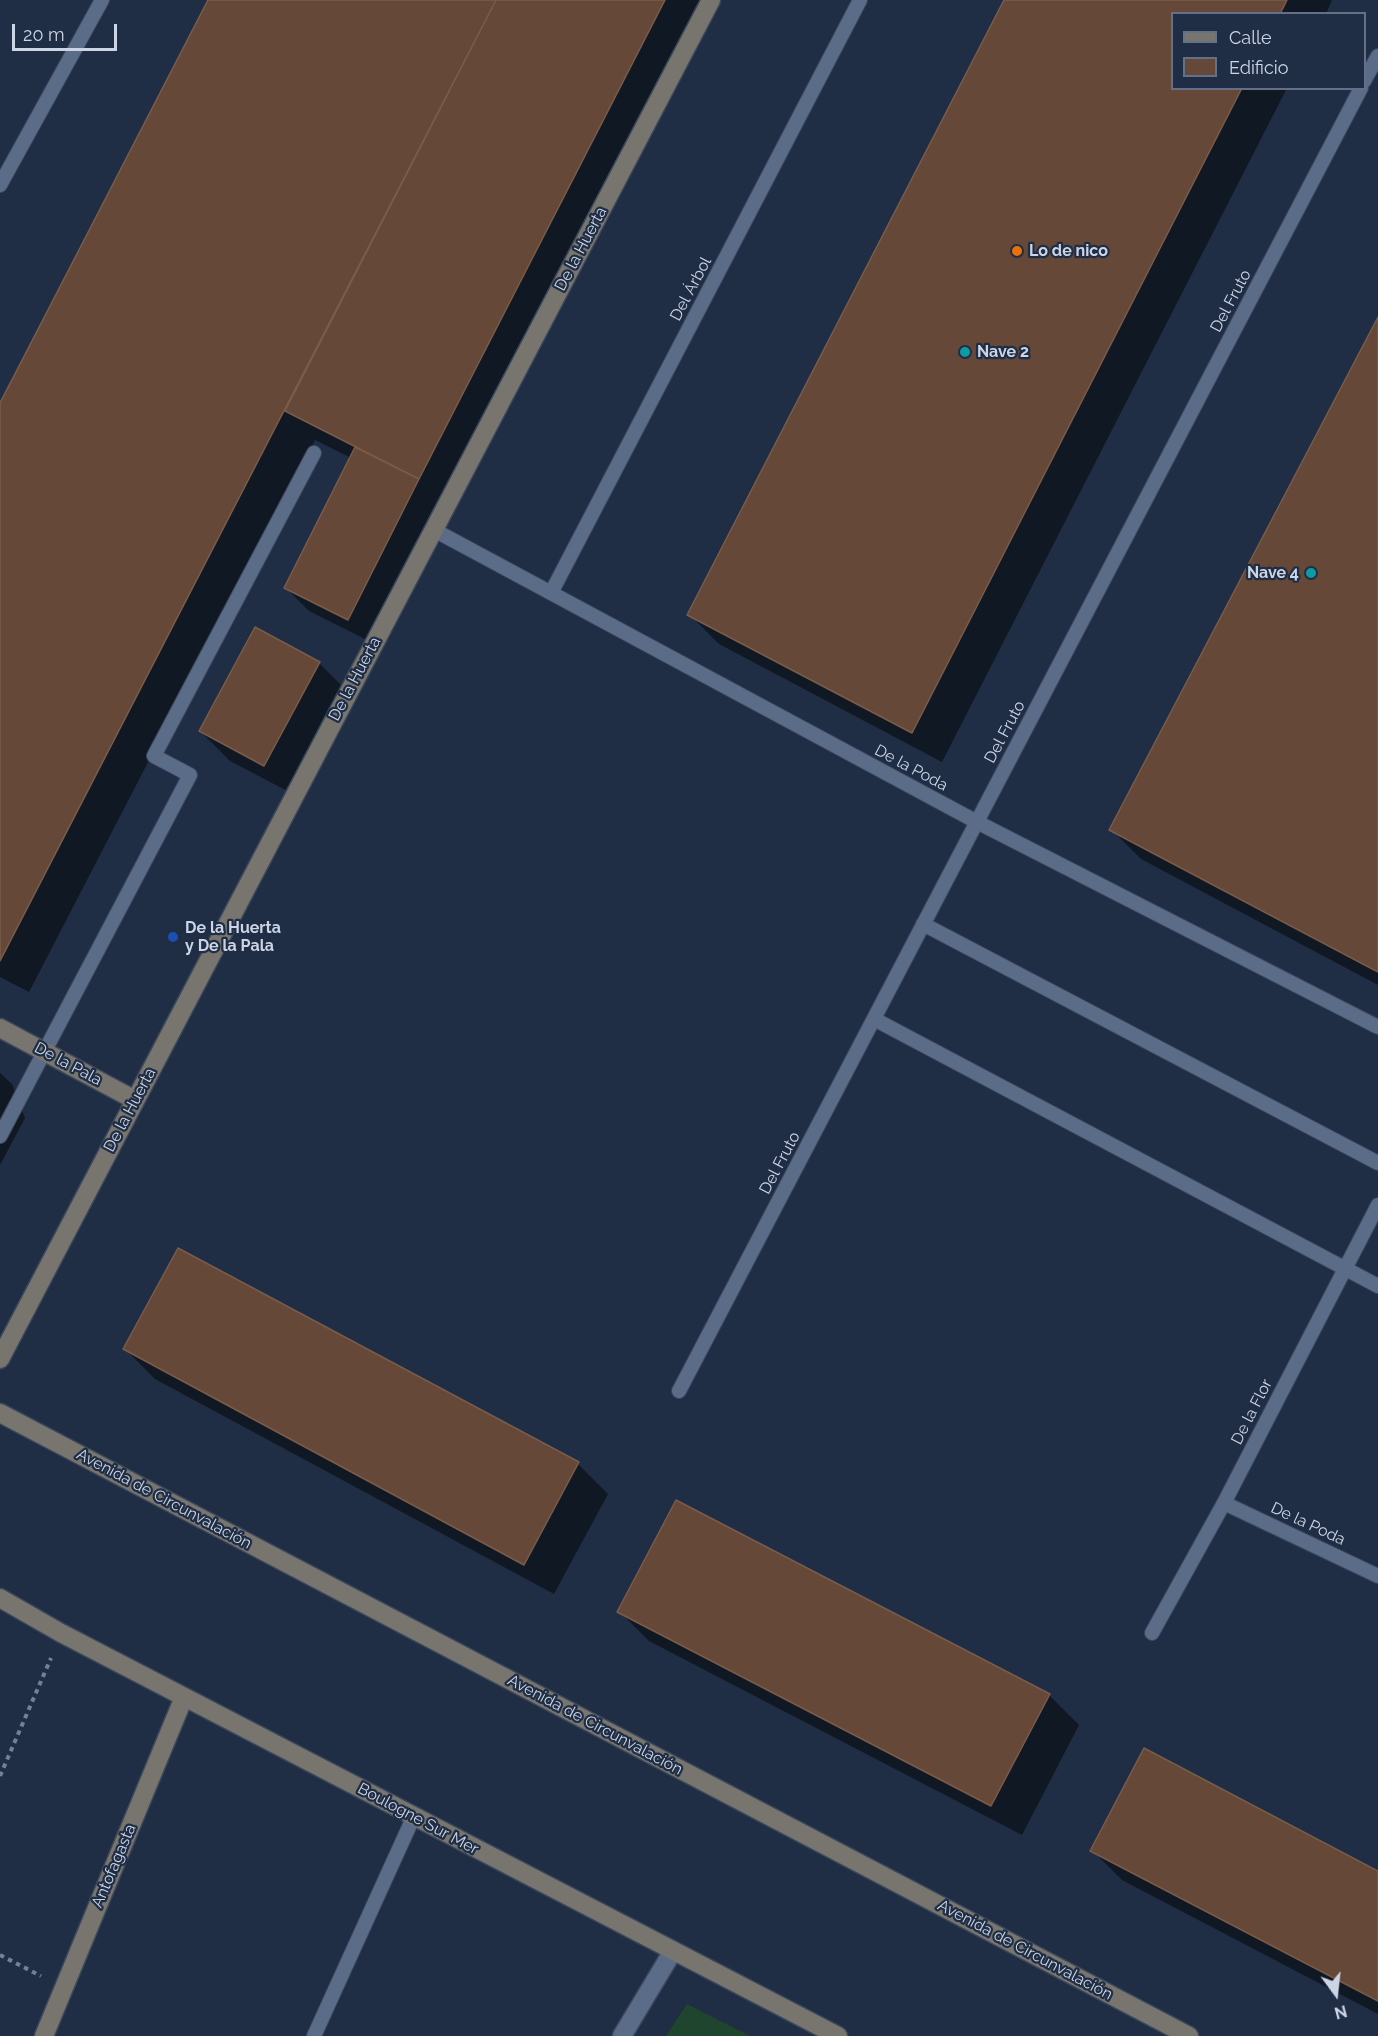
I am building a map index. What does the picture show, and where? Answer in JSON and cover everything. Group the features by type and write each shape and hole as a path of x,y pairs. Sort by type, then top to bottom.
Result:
{"street":[{"name":"De la Huerta","path":"0,1359 711,0"},
{"name":"De la Pala","path":"0,1028 135,1100"},
{"name":"Avenida de Circunvalación","path":"0,1413 1189,2036"},
{"name":"Boulogne Sur Mer","path":"0,1598 184,1697 838,2036"},
{"name":"Antofagasta","path":"44,2036 184,1697"},
{"path":"622,2036 673,1951"}],"lane":[{"path":"0,185 102,0"},
{"name":"Del Árbol","path":"551,593 860,0"},
{"path":"1366,79 1378,56"},
{"name":"Del Fruto","path":"679,1391 1360,90"},
{"path":"0,1136 190,776 154,756 314,453"},
{"name":"De la Poda","path":"434,530 977,822 1378,1027"},
{"path":"923,924 1378,1163"},
{"path":"874,1019 1378,1286"},
{"name":"De la Flor","path":"1152,1633 1224,1503 1378,1205"},
{"name":"De la Poda","path":"1224,1503 1378,1576"},
{"path":"314,2036 414,1816"}],"path":[{"path":"0,1776 62,1633"},
{"path":"0,1955 64,1987"}],"green space":[{"path":"687,2004 750,2036 666,2036"}],"building":[{"path":"208,0 496,0 0,961 0,403"},
{"path":"496,0 665,0 419,479 285,411"},
{"name":"Nave 2","path":"1004,0 1287,0 1281,12 1171,12 1171,90 1241,90 912,733 687,615"},
{"name":"Nave 4","path":"1378,317 1378,972 1109,830"},
{"path":"355,447 419,479 348,620 284,588"},
{"path":"255,627 320,662 264,766 199,731"},
{"path":"178,1248 579,1462 524,1565 123,1349"},
{"path":"676,1500 1050,1694 991,1806 617,1612"},
{"path":"1144,1748 1378,1871 1378,2001 1090,1851"}],"place":[{"name":"Lo de nico","path":"1017,251"},
{"name":"Nave 2","path":"965,352"},
{"name":"Nave 4","path":"1311,573"},
{"name":"De la Huerta y De la Pala","path":"173,937"}]}
